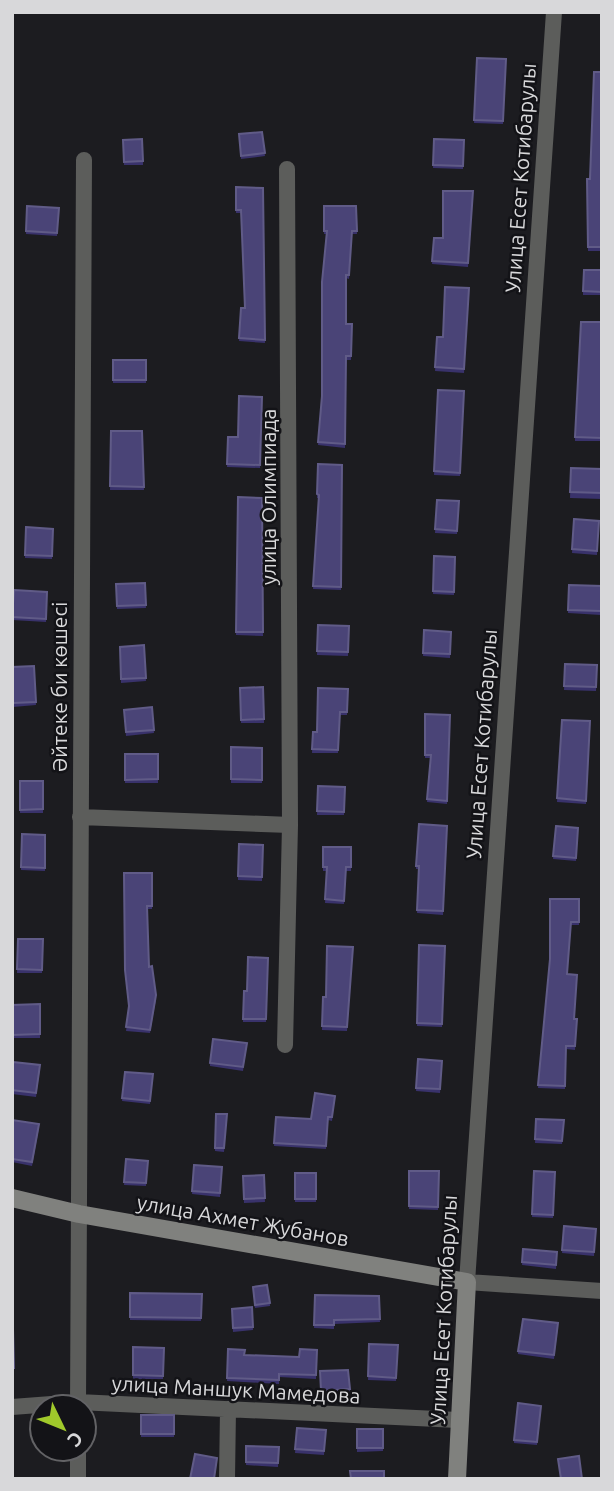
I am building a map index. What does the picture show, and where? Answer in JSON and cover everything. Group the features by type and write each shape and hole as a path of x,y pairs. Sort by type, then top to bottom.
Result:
{"main road":[{"name":"улица Ахмет Жубанов","path":"12,1198 79,1214 467,1282"},
{"name":"Улица Есет Котибарулы","path":"457,1479 467,1282"}],"street":[{"name":"Улица Есет Котибарулы","path":"467,1282 554,12"},
{"name":"Әйтеке би көшесі","path":"78,1393 84,160"},
{"name":"улица Олимпиада","path":"285,1045 290,825 287,169"},
{"path":"80,817 290,825"},
{"path":"467,1282 602,1291"},
{"name":"улица Маншук Мамедова","path":"98,1406 458,1420"},
{"path":"227,1479 228,1409"}],"building":[{"path":"477,58 506,59 503,121 474,120"},
{"path":"594,72 602,72 602,247 588,247 587,179 590,179"},
{"path":"262,132 265,153 241,156 239,134"},
{"path":"142,139 143,161 124,162 123,140"},
{"path":"434,139 464,140 463,166 433,165"},
{"path":"236,187 263,188 265,340 239,338 241,308 245,308 241,210 236,210"},
{"path":"443,191 473,191 468,263 432,261 434,238 443,238"},
{"path":"27,206 59,208 57,233 26,231"},
{"path":"324,206 356,206 357,231 352,231 349,275 346,275 346,324 352,324 351,356 346,356 345,444 318,442 322,396 322,282 327,231 324,231"},
{"path":"584,270 602,270 602,292 583,291"},
{"path":"445,287 469,288 464,369 435,367 437,337 443,337"},
{"path":"581,322 602,322 602,438 575,437"},
{"path":"113,360 146,360 146,380 113,380"},
{"path":"438,390 464,391 460,473 434,471"},
{"path":"239,396 262,397 260,465 227,464 228,437 238,437"},
{"path":"111,431 142,431 144,487 110,486"},
{"path":"318,464 342,465 341,587 313,586 319,495"},
{"path":"571,468 602,469 602,493 570,492"},
{"path":"238,497 262,498 263,632 236,632"},
{"path":"437,500 459,501 457,531 435,529"},
{"path":"574,519 599,521 597,551 572,549"},
{"path":"26,527 53,529 52,556 25,555"},
{"path":"434,556 455,557 454,592 433,591"},
{"path":"145,583 146,605 117,606 116,584"},
{"path":"569,585 602,586 601,611 568,610"},
{"path":"14,590 47,592 46,619 12,617"},
{"path":"318,625 349,626 348,652 317,651"},
{"path":"424,630 451,632 450,654 423,653"},
{"path":"144,645 146,678 121,679 120,647"},
{"path":"565,664 597,665 596,687 564,686"},
{"path":"34,666 36,702 13,703 12,667"},
{"path":"263,687 264,719 241,720 240,688"},
{"path":"318,688 348,689 347,712 340,712 338,750 312,749 313,732 317,732"},
{"path":"152,707 154,730 126,732 124,710"},
{"path":"425,714 450,715 447,801 427,799 431,755 425,755"},
{"path":"562,720 590,721 586,801 557,798"},
{"path":"231,747 262,748 262,780 231,779"},
{"path":"125,754 158,754 158,779 125,780"},
{"path":"20,781 43,781 43,809 20,810"},
{"path":"318,786 345,787 344,812 317,811"},
{"path":"419,824 447,826 443,911 417,910"},
{"path":"556,826 578,828 576,858 553,856"},
{"path":"22,834 45,835 45,868 21,867"},
{"path":"239,844 263,845 262,877 238,876"},
{"path":"323,847 351,847 351,867 346,867 344,901 325,899 327,867 323,867"},
{"path":"124,873 152,873 152,906 147,906 149,967 152,966 156,995 150,1030 126,1027 129,1006 125,970"},
{"path":"550,899 579,899 579,922 571,922 567,974 577,975 575,1046 566,1046 565,1086 538,1085 550,959"},
{"path":"18,939 43,939 42,970 17,969"},
{"path":"419,945 445,946 442,1024 417,1023"},
{"path":"327,946 353,947 347,1027 322,1026 323,997 326,997"},
{"path":"248,957 268,958 266,1019 243,1019"},
{"path":"40,1004 40,1034 12,1035 12,1005"},
{"path":"213,1039 247,1043 243,1067 210,1063"},
{"path":"418,1059 442,1061 440,1089 416,1088"},
{"path":"13,1062 40,1065 36,1093 12,1090"},
{"path":"125,1072 153,1074 150,1101 122,1098"},
{"path":"315,1093 335,1096 332,1117 328,1117 326,1146 274,1143 276,1117 311,1119"},
{"path":"216,1114 227,1114 224,1148 215,1148"},
{"path":"536,1119 564,1120 562,1141 535,1139"},
{"path":"12,1120 39,1124 32,1162 12,1159"},
{"path":"126,1159 148,1161 146,1183 124,1182"},
{"path":"194,1165 222,1167 220,1193 192,1191"},
{"path":"409,1171 439,1171 438,1207 409,1206"},
{"path":"534,1171 555,1172 553,1215 532,1214"},
{"path":"295,1173 316,1173 316,1199 295,1199"},
{"path":"264,1175 265,1198 244,1199 243,1176"},
{"path":"564,1226 596,1229 594,1252 562,1250"},
{"path":"523,1249 557,1252 556,1265 522,1262"},
{"path":"267,1285 270,1303 255,1305 253,1287"},
{"path":"12,1289 14,1368 12,1368"},
{"path":"130,1293 202,1294 201,1318 130,1317"},
{"path":"315,1295 379,1296 380,1319 334,1320 334,1325 314,1325"},
{"path":"252,1307 253,1327 233,1328 232,1309"},
{"path":"523,1319 558,1323 554,1355 518,1351"},
{"path":"369,1344 398,1345 396,1378 368,1376"},
{"path":"133,1347 164,1348 163,1376 133,1375"},
{"path":"228,1349 245,1350 244,1355 299,1357 300,1349 317,1350 316,1375 279,1374 279,1380 227,1378"},
{"path":"348,1370 350,1389 321,1391 320,1371"},
{"path":"518,1403 541,1406 537,1442 514,1440"},
{"path":"141,1415 174,1415 174,1434 141,1434"},
{"path":"297,1428 326,1430 324,1451 295,1449"},
{"path":"357,1429 383,1429 383,1448 357,1448"},
{"path":"246,1446 279,1447 278,1463 246,1462"},
{"path":"195,1454 217,1458 214,1479 190,1479"},
{"path":"579,1456 582,1479 561,1479 558,1459"},
{"path":"350,1471 384,1471 384,1479 351,1479"}]}
